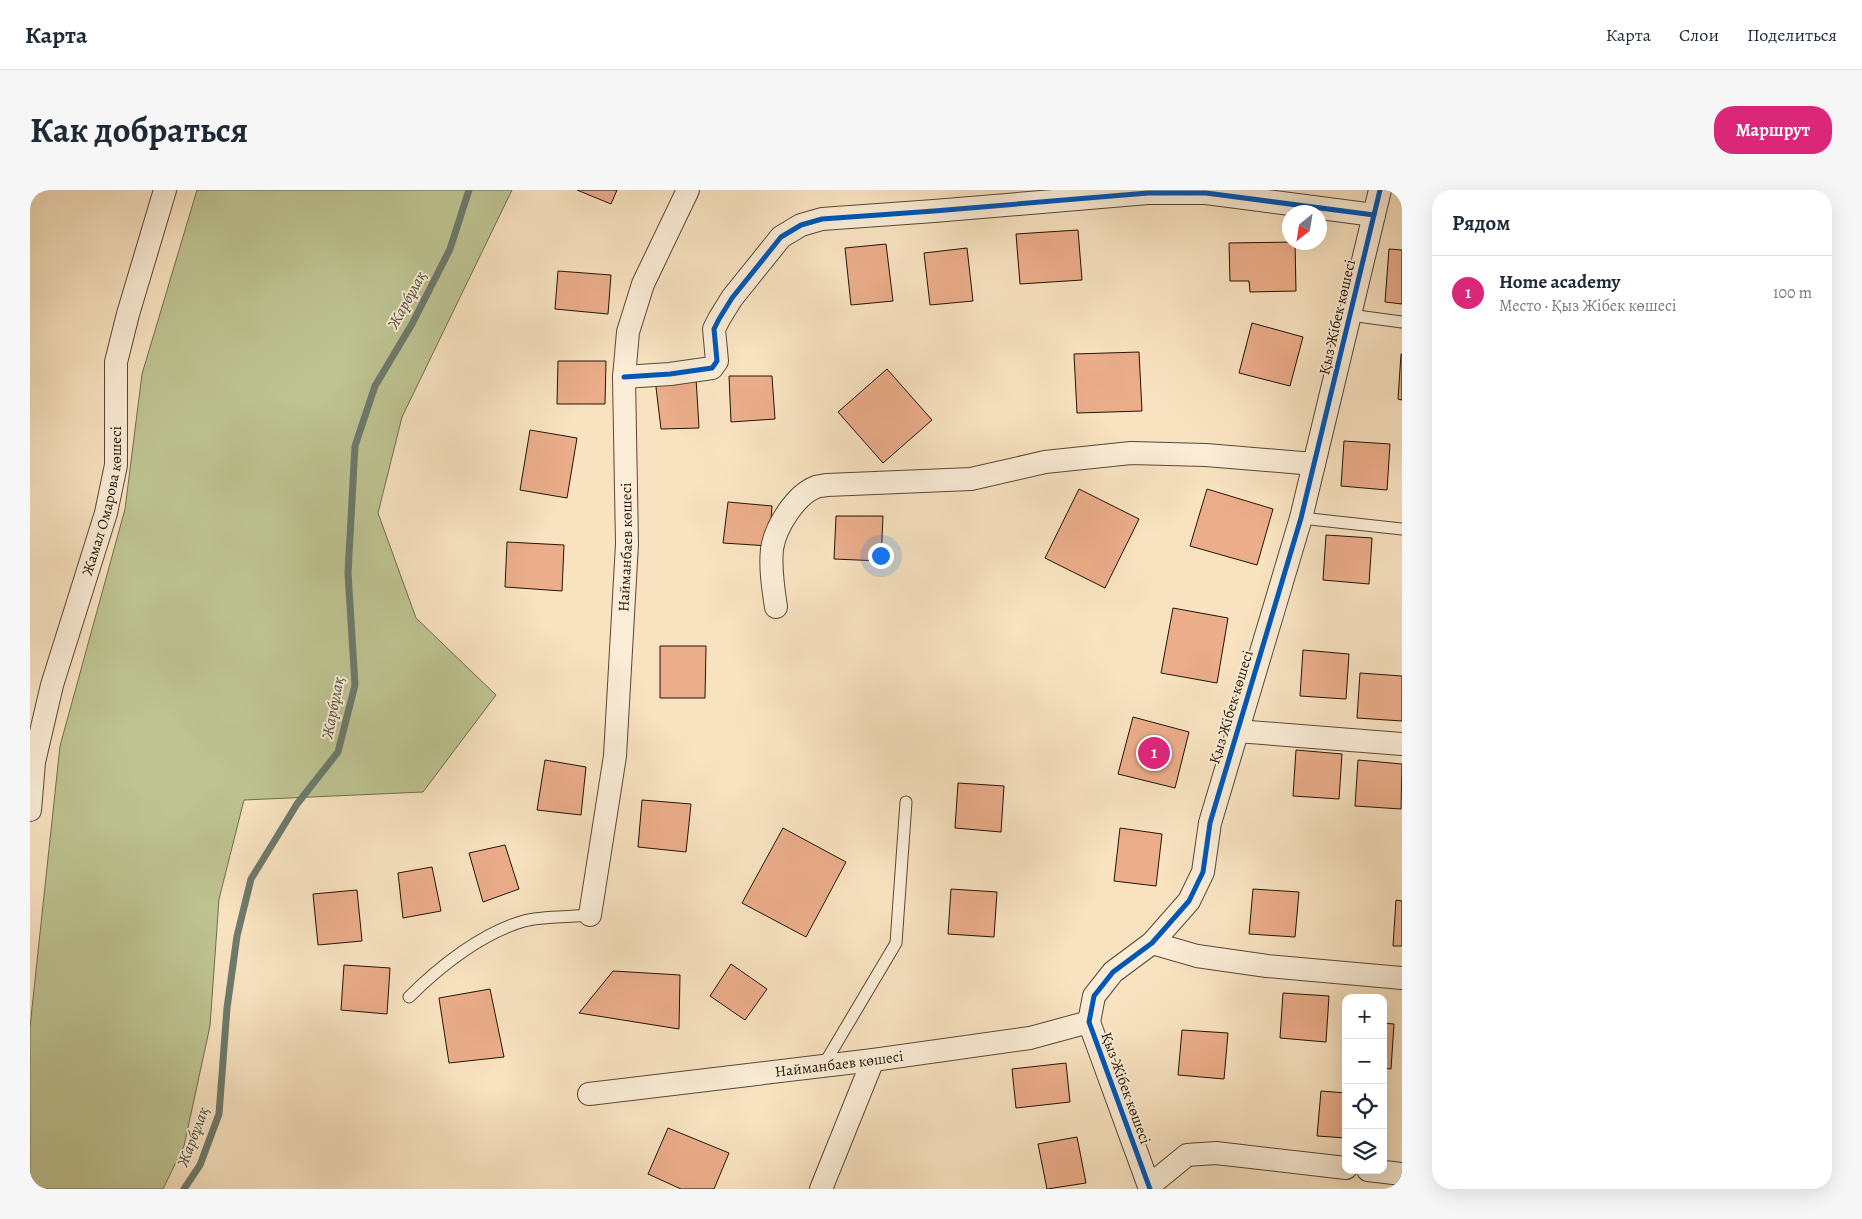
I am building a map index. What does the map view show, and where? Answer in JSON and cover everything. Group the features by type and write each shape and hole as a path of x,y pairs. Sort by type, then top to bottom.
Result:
{"street":[{"name":"Жамал Омарова көшесі","path":"30,810 34,762 52,685 106,513 116,465 116,362 128,314 165,190"},
{"name":"Найманбаев көшесі","path":"590,915 615,756 627,544 624,377 628,332 642,284 688,190"},
{"name":"Қыз Жібек көшесі","path":"1150,1188 1089,1022 1094,996 1112,972 1152,943 1189,900 1203,872 1210,824 1301,518 1380,190"},
{"path":"624,377 670,374 712,368 717,361 714,329 732,298 781,237 801,225 822,219 1148,193 1206,193 1374,215"},
{"path":"776,607 772,578 772,548 781,523 794,504 815,488 827,485 972,479 1045,462 1131,453 1206,455 1314,464"},
{"path":"1237,730 1402,744"},
{"path":"1152,943 1206,957 1266,966 1402,978"},
{"name":"Найманбаев көшесі","path":"589,1094 874,1060 1030,1038 1089,1022"},
{"path":"821,1189 874,1060"},
{"path":"1150,1188 1187,1155 1216,1153 1342,1168"},
{"path":"1387,1172 1402,1174"}],"lane":[{"path":"1350,315 1402,322"},
{"path":"1301,518 1402,529"},
{"path":"823,1066 896,943 906,802"},
{"path":"409,997 432,973 488,937 526,920 590,915"}],"green space":[{"path":"197,190 512,190 402,417 378,513 416,618 496,695 423,792 244,800 219,899 210,1026 184,1146 163,1189 30,1189 30,1027 60,746 125,509 142,374"}],"building":[{"path":"577,190 617,190 611,204"},
{"path":"1078,230 1082,280 1020,284 1016,234"},
{"path":"1282,242 1282,250 1295,250 1296,291 1250,292 1249,281 1230,281 1229,243"},
{"path":"886,244 893,301 851,305 845,248"},
{"path":"967,248 973,301 930,305 924,253"},
{"path":"1389,249 1402,250 1402,304 1385,302"},
{"path":"558,271 611,275 608,314 555,309"},
{"path":"1252,323 1303,337 1290,386 1239,373"},
{"path":"1139,352 1142,411 1077,413 1074,354"},
{"path":"1402,354 1402,400 1398,399"},
{"path":"558,361 606,361 605,404 557,404"},
{"path":"887,369 932,420 883,463 838,412"},
{"path":"729,376 772,376 775,419 731,422"},
{"path":"696,378 699,428 661,429 655,379"},
{"path":"530,430 577,438 567,498 520,490"},
{"path":"1344,441 1390,444 1387,490 1341,486"},
{"path":"1079,489 1139,519 1105,588 1045,558"},
{"path":"1207,489 1273,509 1257,565 1190,546"},
{"path":"728,502 772,506 769,546 723,543"},
{"path":"836,516 883,516 881,561 834,559"},
{"path":"1326,535 1372,538 1369,584 1323,580"},
{"path":"507,542 564,545 562,591 505,587"},
{"path":"1173,608 1228,618 1217,683 1161,673"},
{"path":"660,646 706,646 705,698 660,698"},
{"path":"1303,650 1349,654 1346,699 1300,696"},
{"path":"1360,673 1402,676 1402,721 1357,718"},
{"path":"1133,717 1189,732 1175,788 1118,774"},
{"path":"1296,750 1342,754 1339,799 1293,796"},
{"path":"545,760 586,767 581,815 537,810"},
{"path":"1358,760 1402,764 1401,809 1355,806"},
{"path":"958,783 1004,786 1001,832 955,828"},
{"path":"642,800 691,804 686,852 638,847"},
{"path":"783,828 846,862 806,937 742,903"},
{"path":"1120,828 1162,834 1156,886 1114,881"},
{"path":"505,845 519,889 483,902 469,853"},
{"path":"432,867 441,911 403,918 398,873"},
{"path":"951,889 997,892 994,937 948,934"},
{"path":"1253,889 1299,892 1295,937 1249,934"},
{"path":"357,890 362,941 318,945 313,894"},
{"path":"1396,900 1402,901 1402,946 1393,946"},
{"path":"731,964 767,989 745,1020 710,996"},
{"path":"344,965 390,968 387,1014 341,1010"},
{"path":"613,971 680,975 679,1029 579,1013"},
{"path":"490,989 504,1057 449,1063 439,998"},
{"path":"1283,993 1329,996 1326,1042 1280,1038"},
{"path":"1387,1023 1394,1024 1391,1069 1387,1068"},
{"path":"1182,1030 1228,1033 1224,1079 1178,1075"},
{"path":"1066,1063 1070,1102 1016,1108 1012,1069"},
{"path":"1321,1091 1342,1093 1342,1138 1317,1136"},
{"path":"668,1128 729,1153 714,1189 681,1189 648,1174"},
{"path":"1077,1137 1086,1183 1047,1189 1038,1144"}],"waterway":[{"name":"Жарбұлақ","path":"184,1189 200,1165 219,1114 227,1008 237,936 251,879 297,804 338,752 355,685 348,573 355,446 375,386 412,324 450,249 469,190"}],"cycle path":[{"path":"1150,1189 1089,1022 1094,996 1113,972 1152,943 1189,901 1203,872 1210,823 1301,518 1380,190"},
{"path":"624,377 670,374 712,368 717,361 714,329 732,298 781,237 801,225 822,219 1148,193 1206,193 1374,215"}],"place":[{"name":"Home academy","path":"1154,753"}]}
